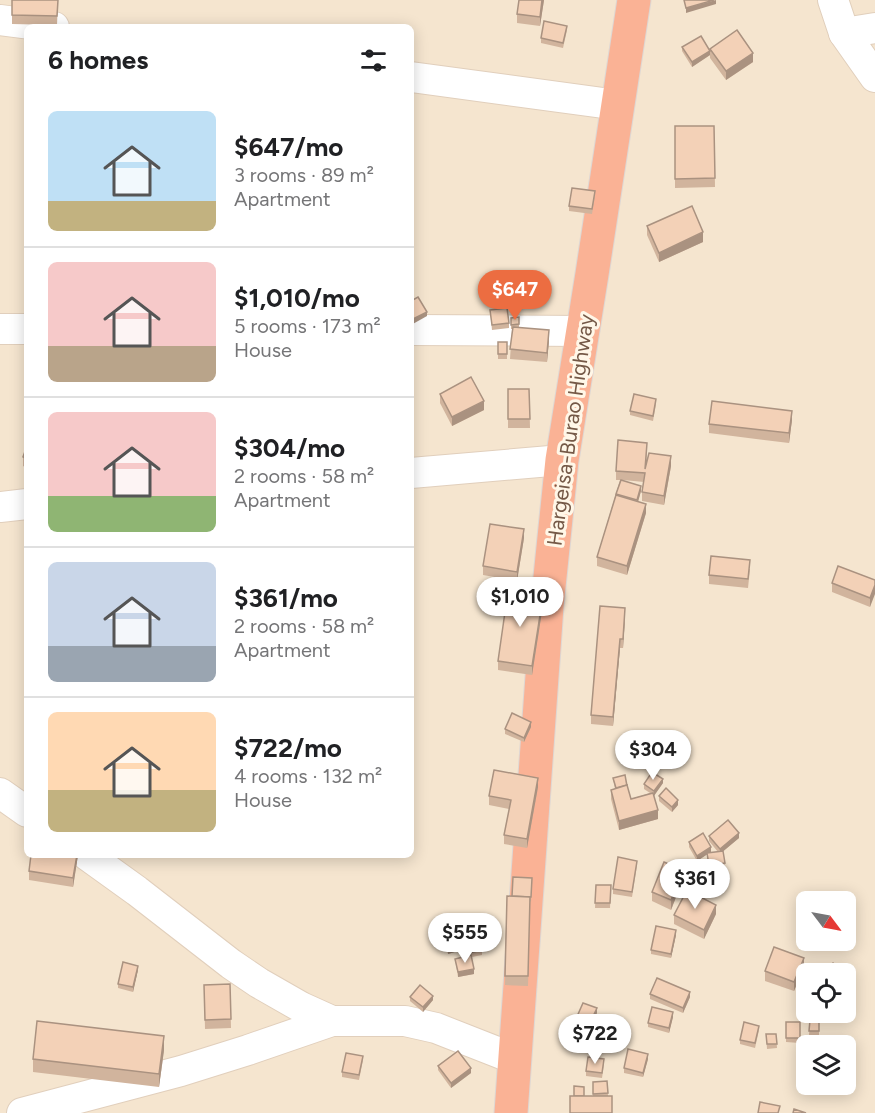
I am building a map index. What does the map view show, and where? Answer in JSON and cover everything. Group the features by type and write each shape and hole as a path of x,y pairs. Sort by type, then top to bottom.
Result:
{"highway":[{"name":"Hargeisa-Burao Highway","path":"511,1113 547,606 562,460 634,0"}],"street":[{"path":"833,0 844,33 875,77"},
{"path":"0,20 31,24"},
{"path":"844,33 875,28"},
{"path":"414,77 618,105"},
{"path":"0,329 24,329"},
{"path":"414,330 583,331"},
{"path":"414,473 562,460"},
{"path":"0,507 24,504"},
{"path":"0,793 24,810"},
{"path":"91,858 259,984 332,1021"},
{"path":"22,1113 182,1071 332,1021 405,1021 436,1028 515,1059"}],"shaded area":[{"path":"0,0 875,0 875,1113 0,1113"}],"building":[{"path":"12,0 58,0 57,16 12,15"},
{"path":"519,0 542,0 540,17 517,14"},
{"path":"684,0 714,0 686,8"},
{"path":"544,21 567,26 563,43 541,38"},
{"path":"737,30 753,53 726,71 710,49"},
{"path":"701,36 710,51 692,62 682,47"},
{"path":"675,126 714,126 715,178 675,179"},
{"path":"572,188 595,191 592,209 569,206"},
{"path":"692,206 703,232 659,253 647,226"},
{"path":"418,297 427,312 414,318 414,299"},
{"path":"507,308 509,323 492,325 490,310"},
{"path":"519,317 519,324 511,325 511,318"},
{"path":"513,327 549,330 547,353 510,349"},
{"path":"498,342 507,342 507,354 498,354"},
{"path":"471,377 484,401 452,417 440,394"},
{"path":"508,389 529,389 530,419 508,419"},
{"path":"634,394 656,399 653,416 630,411"},
{"path":"712,401 792,411 789,433 709,424"},
{"path":"618,440 647,443 645,469 649,453 671,456 664,496 642,492 645,473 616,471"},
{"path":"621,480 641,486 637,500 616,494"},
{"path":"616,495 646,504 627,566 597,557"},
{"path":"490,524 524,529 517,572 483,566"},
{"path":"711,556 750,560 748,579 709,575"},
{"path":"838,566 875,580 870,598 832,583"},
{"path":"508,591 543,596 532,666 498,661"},
{"path":"600,606 625,608 613,717 591,715"},
{"path":"512,713 531,722 524,738 505,729"},
{"path":"494,770 538,778 527,839 504,835 511,800 489,796"},
{"path":"652,772 663,779 654,791 644,784"},
{"path":"625,775 627,785 616,788 613,778"},
{"path":"627,785 631,799 653,793 658,810 619,821 611,790"},
{"path":"666,788 678,800 672,807 659,796"},
{"path":"728,820 739,833 720,849 709,836"},
{"path":"703,833 711,847 697,856 689,842"},
{"path":"723,851 725,863 709,865 707,853"},
{"path":"618,857 637,861 632,892 613,889"},
{"path":"31,858 76,858 73,878 29,871"},
{"path":"664,862 683,870 671,900 652,892"},
{"path":"513,877 532,878 531,897 512,896"},
{"path":"596,885 611,885 610,903 595,903"},
{"path":"687,890 716,905 704,930 674,915"},
{"path":"507,896 530,897 528,976 505,976"},
{"path":"656,926 676,930 671,954 651,950"},
{"path":"454,932 458,946 448,950 444,935"},
{"path":"479,934 482,950 469,953 467,936"},
{"path":"774,947 804,958 802,963 796,963 794,982 765,971"},
{"path":"471,955 474,969 458,972 455,959"},
{"path":"123,962 138,966 133,987 118,984"},
{"path":"657,978 690,992 683,1008 650,994"},
{"path":"230,984 231,1019 205,1020 204,985"},
{"path":"420,985 433,996 423,1007 410,997"},
{"path":"583,1003 597,1008 588,1027 575,1021"},
{"path":"652,1007 673,1012 669,1028 648,1023"},
{"path":"37,1021 164,1036 159,1074 33,1059"},
{"path":"744,1022 759,1026 755,1043 740,1040"},
{"path":"786,1022 800,1023 800,1035 796,1035 796,1038 786,1038"},
{"path":"810,1023 819,1023 819,1031 809,1031"},
{"path":"581,1032 596,1034 595,1045 579,1043"},
{"path":"766,1034 776,1034 777,1044 767,1044"},
{"path":"628,1049 648,1054 643,1073 624,1068"},
{"path":"458,1051 471,1068 451,1083 438,1066"},
{"path":"346,1053 363,1056 359,1075 342,1072"},
{"path":"588,1057 604,1059 602,1073 586,1071"},
{"path":"607,1081 608,1093 593,1094 593,1082"},
{"path":"574,1086 584,1087 584,1096 574,1096"},
{"path":"570,1096 612,1096 612,1113 570,1113"},
{"path":"760,1102 780,1106 778,1113 758,1113"},
{"path":"794,1109 806,1113 793,1113"}]}
